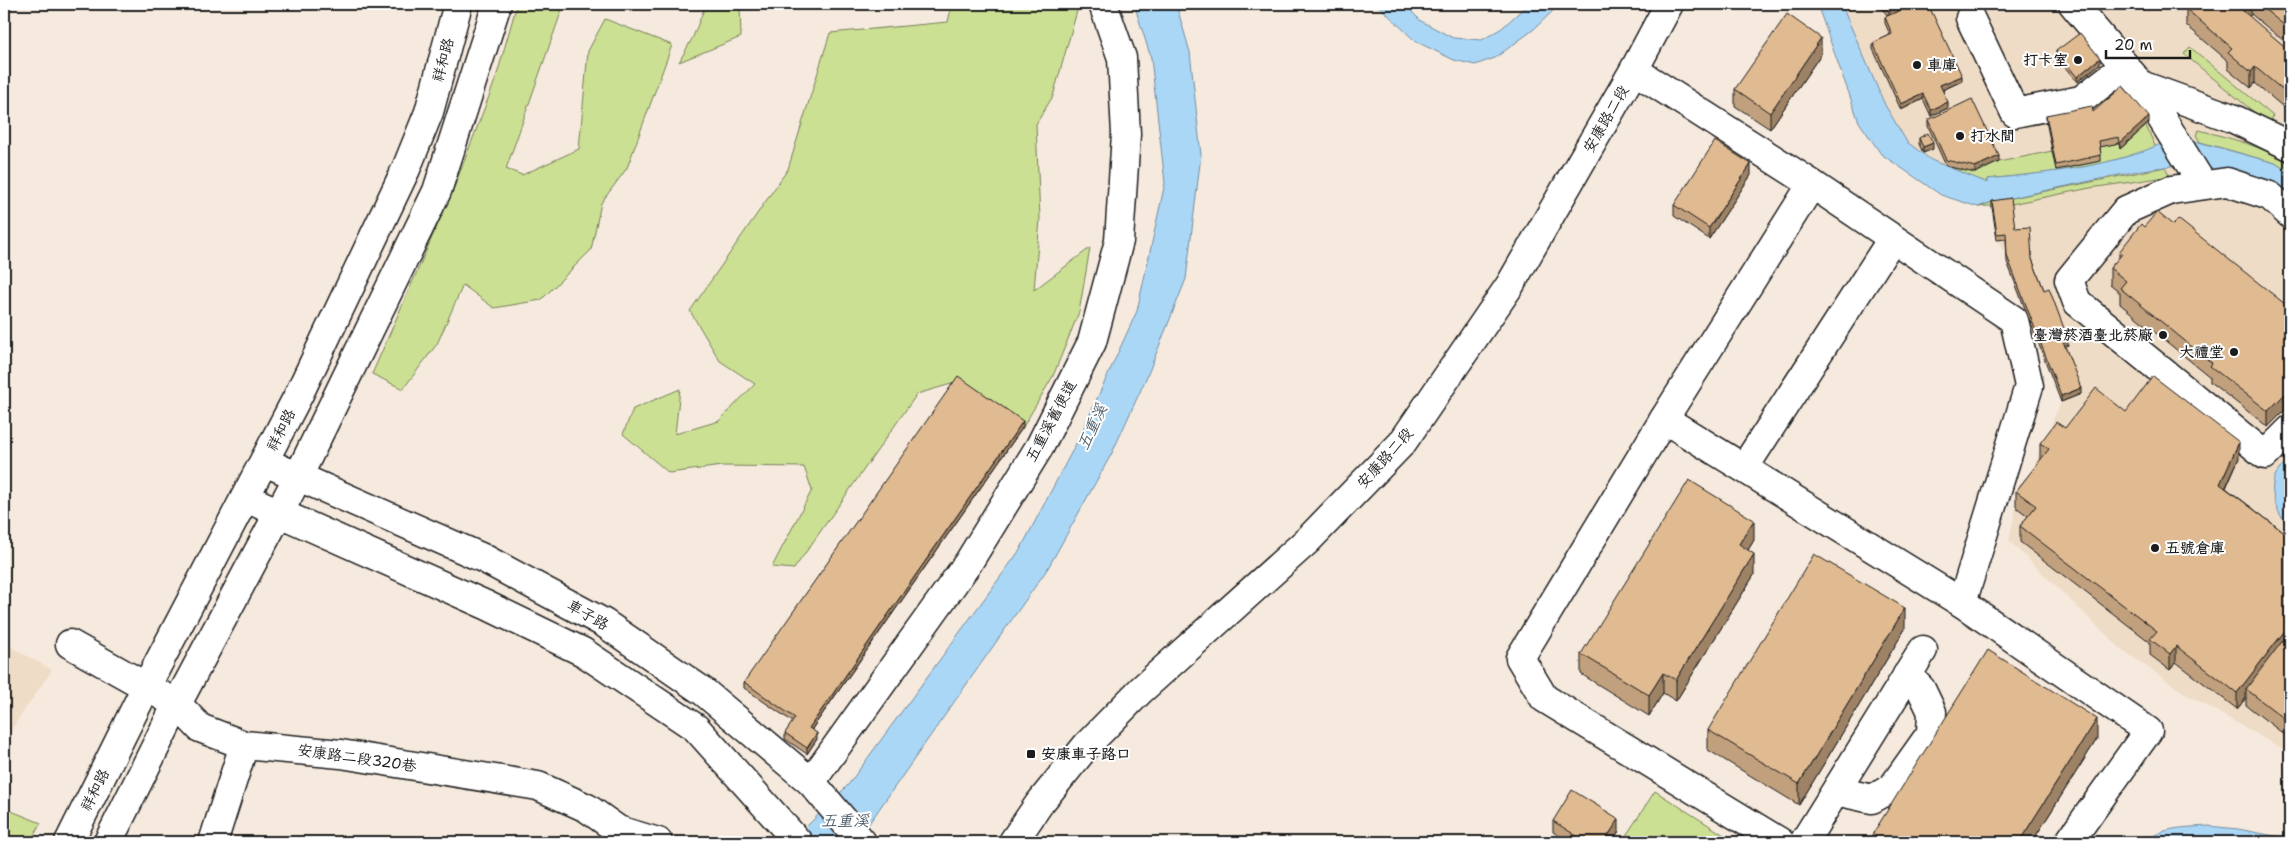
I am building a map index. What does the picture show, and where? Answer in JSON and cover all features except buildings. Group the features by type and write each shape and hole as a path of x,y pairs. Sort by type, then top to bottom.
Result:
{"main road":[{"name":"祥和路","path":"69,842 147,685 265,462 406,169 429,112 458,4"},
{"path":"108,842 177,704 298,477 437,191 497,4"},
{"name":"五重溪舊便道","path":"810,782 968,563 1040,446 1092,342 1119,241 1126,134 1122,58 1103,4"},
{"name":"安康路二段","path":"1013,842 1038,804 1086,745 1141,690 1308,540 1402,443 1510,285 1634,70 1669,4"},
{"path":"2072,4 2133,75 2199,179"},
{"path":"1970,18 2014,113 2081,100 2133,75 2232,118 2290,146"},
{"path":"1634,70 1812,184 2014,320 2029,386 1962,602"},
{"path":"2290,214 2270,196 2227,182 2199,179 2126,210 2069,280 2077,302 2265,455 2290,430"},
{"path":"1780,842 1544,698 1520,658 1664,419 1812,184"},
{"path":"1744,468 1892,239"},
{"path":"1664,419 1962,602 2148,731 2068,842"},
{"name":"車子路","path":"265,462 484,559 604,623 704,692 810,782 862,842"},
{"path":"246,498 486,605 583,652 696,728 786,836"},
{"name":"安康路二段320巷","path":"70,644 118,672 147,685 177,704 200,728 244,745 341,754 538,786 587,808 614,836 658,842"},
{"path":"1804,842 1922,650"},
{"path":"1836,791 1872,799 1892,788 1930,733 1932,712 1922,689 1907,675"},
{"path":"213,842 244,745"}],"shaded area":[{"name":"臺灣菸酒臺北菸廠","path":"1841,4 2290,4 2290,753 2189,696 2121,649 2009,541 2016,507 2061,402 2004,252 1997,240 1992,207 1968,176 1931,160 1907,142 1885,105"},
{"path":"4,643 52,670 4,740"}],"green space":[{"path":"517,4 564,4 506,169 522,175 579,149 588,51 605,19 672,45 627,168 601,203 591,250 541,300 494,308 463,285 437,344 403,389 372,374 455,185 496,78"},
{"path":"706,4 740,4 741,37 679,62 693,37"},
{"path":"952,4 1079,4 1053,96 1036,124 1040,219 1034,290 1090,248 1079,312 1053,376 1023,427 958,382 917,394 794,569 772,567 812,490 804,467 722,466 669,473 623,434 633,409 680,389 675,434 719,421 755,384 720,361 690,311 788,169 830,33 948,22"},
{"path":"2190,47 2273,116 2267,123 2184,54"},
{"path":"2146,126 2156,148 2098,165 1988,179 1988,183 1946,166 1975,173 1999,162 2052,151 2056,170 2101,161 2099,147 2119,143 2120,148"},
{"path":"2199,130 2246,143 2279,157 2290,164 2290,173 2275,163 2200,142 2196,135"},
{"path":"2165,167 2169,175 2166,177 2090,188 2011,204 1978,207 1992,202"},
{"path":"1655,791 1735,842 1622,842"},
{"path":"4,808 41,823 30,842 4,842"}],"water":[{"name":"五重溪","path":"1134,4 1176,4 1190,52 1201,155 1186,279 1148,374 1112,453 1048,568 856,842 791,842 848,785 1020,550 1079,438 1137,311 1165,183 1151,58"},
{"path":"1377,4 1404,4 1421,21 1453,38 1482,40 1502,28 1528,4 1560,4 1533,30 1495,58 1475,65 1454,60 1415,41"},
{"path":"1817,4 1841,4 1885,105 1907,142 1931,160 1988,183 1988,179 2061,170 2109,161 2132,155 2177,136 2275,163 2290,173 2290,198 2282,191 2250,174 2179,165 2142,170 1992,202 1978,207 1941,195 1881,154 1859,122"},
{"path":"2290,459 2290,527 2277,508 2274,500 2273,485 2278,471"},
{"path":"2208,826 2238,829 2290,839 2290,842 2145,842 2167,830"}],"place":[{"name":"打卡室","path":"2078,60"},
{"name":"車庫","path":"1917,65"},
{"name":"打水間","path":"1960,136"},
{"name":"臺灣菸酒臺北菸廠","path":"2163,335"},
{"name":"大禮堂","path":"2234,352"},
{"name":"五號倉庫","path":"2155,548"},
{"name":"安康車子路口","path":"1031,754"}]}
